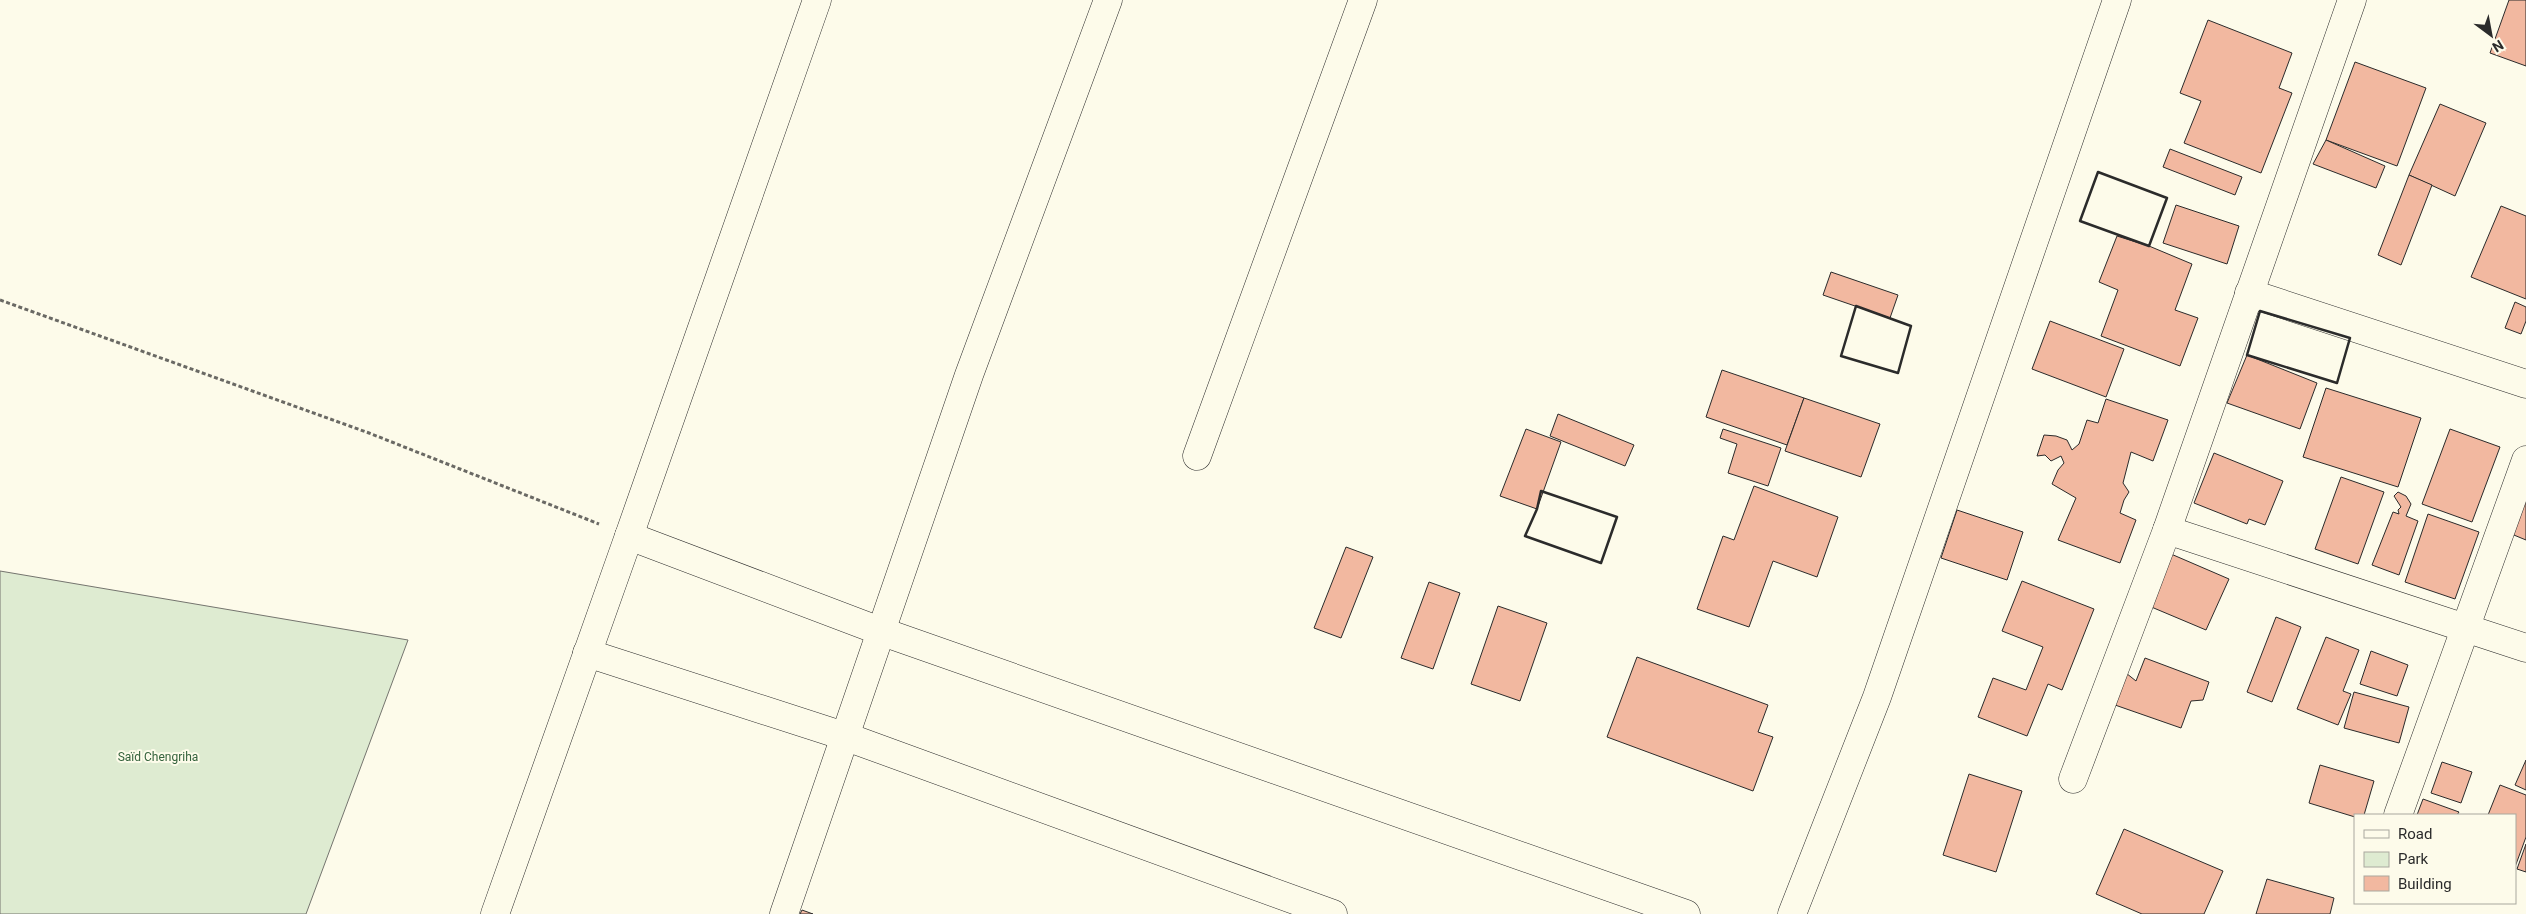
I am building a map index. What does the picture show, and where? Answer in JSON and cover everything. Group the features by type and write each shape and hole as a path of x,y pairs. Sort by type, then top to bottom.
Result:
{"street":[{"path":"495,914 817,0"},
{"path":"784,914 969,376 1108,0"},
{"path":"1197,456 1363,0"},
{"path":"1792,914 1877,697 2117,0"},
{"path":"2073,779 2167,530 2352,0"},
{"path":"2249,293 2526,384"},
{"path":"2398,814 2526,460"},
{"path":"2167,530 2526,648"},
{"path":"629,536 880,631 1686,914"},
{"path":"587,653 844,736 1333,914"}],"path":[{"path":"0,300 369,433 629,536"}],"green space":[{"name":"Saïd Chengriha","path":"0,571 408,640 306,914 0,914"}],"building":[{"path":"2509,0 2526,0 2526,66 2490,53"},
{"path":"2208,20 2292,53 2279,88 2292,93 2261,173 2184,143 2201,101 2180,93"},
{"path":"2355,62 2426,88 2397,166 2326,140"},
{"path":"2440,104 2486,123 2455,196 2409,175"},
{"path":"2326,140 2385,166 2376,188 2313,164"},
{"path":"2170,149 2242,177 2235,195 2163,167"},
{"path":"2409,175 2432,185 2401,265 2378,255"},
{"path":"2176,205 2239,226 2227,264 2163,243"},
{"path":"2501,206 2526,216 2526,299 2471,277"},
{"path":"2117,236 2149,246 2192,264 2175,310 2198,318 2180,366 2101,336 2118,290 2099,282"},
{"path":"1831,272 1898,295 1890,318 1823,295"},
{"path":"2515,302 2526,307 2526,321 2521,334 2505,328"},
{"path":"2050,321 2124,349 2106,397 2032,369"},
{"path":"2247,355 2317,383 2300,429 2227,403"},
{"path":"1722,370 1804,398 1787,445 1706,417"},
{"path":"2326,388 2421,418 2398,487 2303,457"},
{"path":"1804,398 1880,424 1861,477 1785,451"},
{"path":"2106,399 2168,420 2153,461 2131,452 2123,483 2129,492 2120,513 2136,520 2120,563 2058,540 2076,498 2052,484 2058,470 2064,463 2061,456 2051,461 2045,455 2037,456 2044,435 2056,436 2067,440 2072,450 2079,444 2087,420 2098,423"},
{"path":"1558,414 1634,445 1625,466 1550,436"},
{"path":"1526,429 1561,442 1537,509 1500,496"},
{"path":"1723,429 1781,448 1768,486 1728,473 1737,444 1720,438"},
{"path":"2450,429 2500,447 2472,522 2422,504"},
{"path":"2214,453 2283,481 2265,525 2249,519 2247,524 2194,503"},
{"path":"2341,477 2384,492 2358,564 2315,549"},
{"path":"1754,486 1838,517 1817,577 1773,561 1749,627 1697,609 1723,536 1734,540"},
{"path":"2526,490 2526,540 2509,533"},
{"path":"2398,492 2406,496 2411,504 2406,516 2418,521 2399,575 2372,565 2393,512 2399,514 2398,510 2401,507 2394,496"},
{"path":"1957,510 2023,532 2007,580 1941,558"},
{"path":"2428,514 2479,532 2455,599 2405,582"},
{"path":"1346,547 1373,557 1341,638 1314,628"},
{"path":"2171,554 2229,579 2206,630 2149,606"},
{"path":"2022,581 2094,609 2062,690 2048,684 2027,736 1978,717 1993,678 2026,690 2043,647 2002,631"},
{"path":"1429,582 1460,593 1433,669 1401,658"},
{"path":"1498,606 1547,623 1520,701 1471,684"},
{"path":"2276,617 2301,627 2272,702 2247,692"},
{"path":"2326,637 2359,650 2343,691 2351,694 2338,725 2297,709"},
{"path":"2371,651 2408,665 2397,696 2360,684"},
{"path":"1637,657 1768,705 1758,732 1773,737 1753,791 1607,737"},
{"path":"2145,658 2209,682 2203,700 2191,701 2181,728 2115,705 2126,673 2136,681"},
{"path":"2354,692 2409,707 2399,743 2344,728"},
{"path":"2526,760 2526,790 2515,785"},
{"path":"2442,762 2472,772 2461,803 2431,793"},
{"path":"2320,765 2374,781 2364,814 2354,814 2354,817 2309,803"},
{"path":"1969,774 2022,791 1996,872 1943,855"},
{"path":"2500,785 2526,795 2526,837 2516,864 2516,814 2488,814"},
{"path":"2423,799 2459,812 2458,814 2417,814"},
{"path":"2124,829 2223,871 2204,914 2142,914 2096,894"},
{"path":"2526,844 2526,872 2517,869"},
{"path":"2267,879 2334,898 2330,914 2256,914"},
{"path":"802,910 813,914 800,914"}],"wall":[{"path":"2098,172 2167,198 2149,246 2080,221 2098,172"},
{"path":"1856,306 1911,326 1898,373 1841,356 1856,306"},
{"path":"2260,311 2350,338 2337,383 2247,355 2260,311"},
{"path":"1541,491 1617,517 1601,563 1525,536 1537,509 1541,491"}]}
